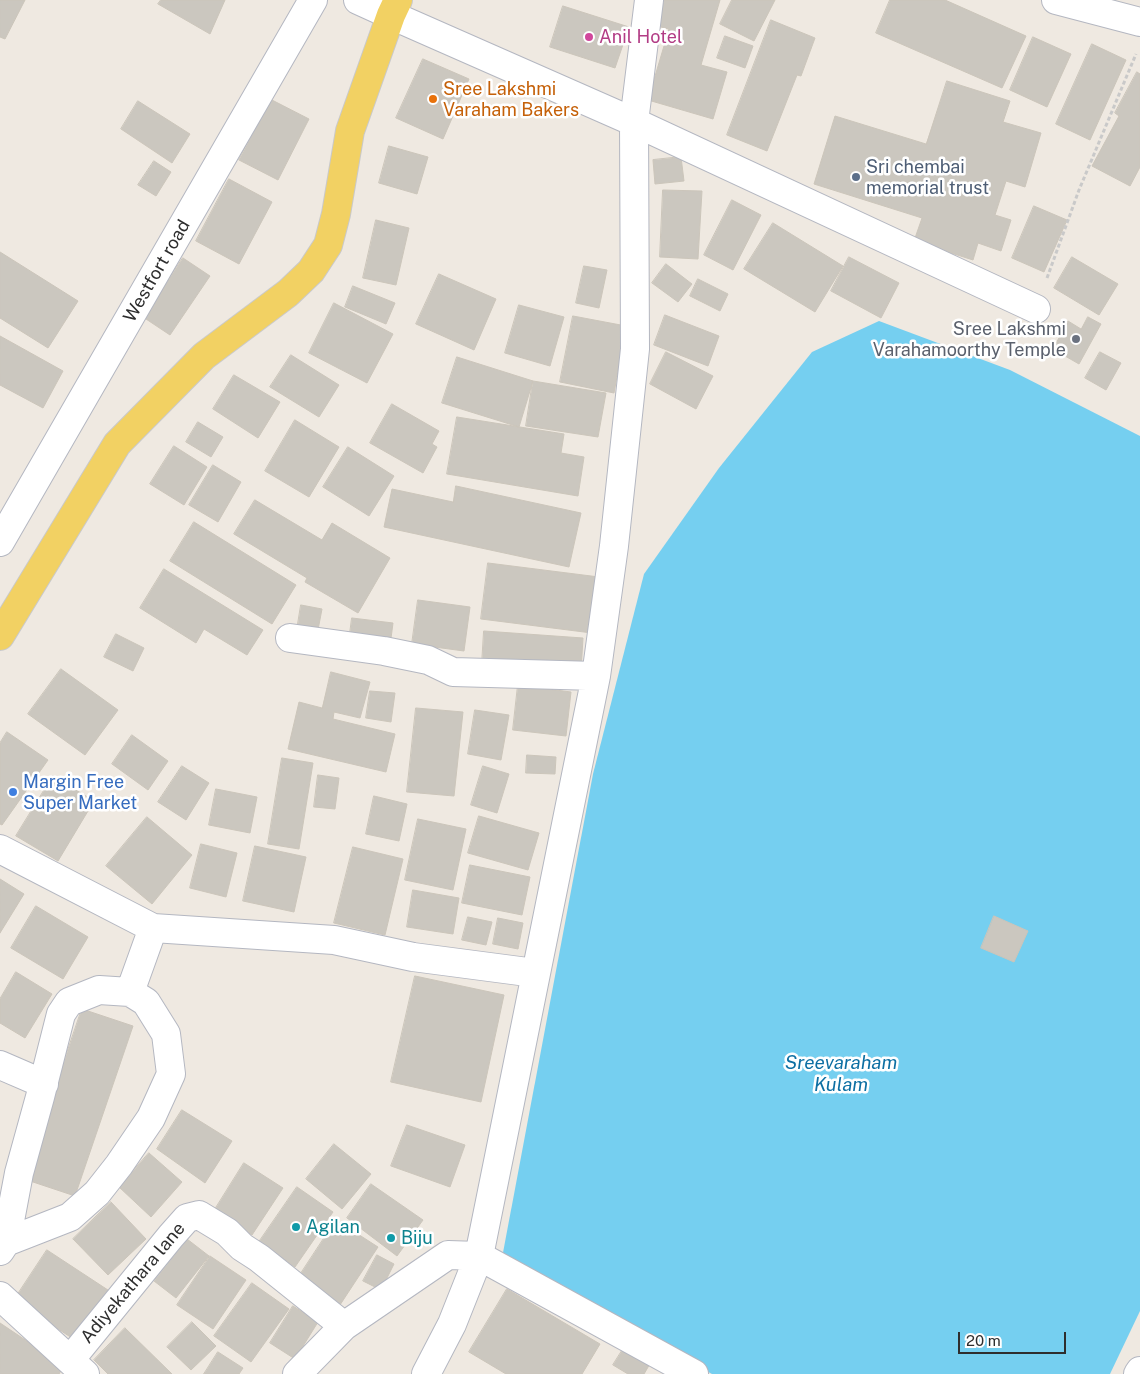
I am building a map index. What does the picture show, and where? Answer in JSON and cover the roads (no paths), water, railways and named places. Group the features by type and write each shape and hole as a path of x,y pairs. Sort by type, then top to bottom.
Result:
{"main road":[{"path":"0,636 117,444 204,356 288,293 311,271 328,245 336,214 350,131 394,7"}],"street":[{"name":"Westfort road","path":"0,542 313,0"},
{"path":"358,0 394,7 634,122 1036,309"},
{"path":"426,1374 452,1324 479,1256 596,676 614,546 635,349 634,122 649,0"},
{"path":"1056,0 1140,22"},
{"path":"290,638 384,651 428,660 453,672 596,676"},
{"path":"0,849 153,928 334,940 413,957 535,973"},
{"path":"130,992 153,928"},
{"path":"99,990 130,992 146,1002 166,1034 171,1074 151,1118 98,1193 70,1217 3,1247 19,1173 61,1014 70,1002 99,990"},
{"path":"0,1065 44,1084"},
{"name":"Adiyekathara lane","path":"0,1296 77,1367 171,1236 187,1218 199,1215 227,1232 242,1247 259,1258 344,1326"},
{"path":"297,1374 344,1326 448,1255 479,1256 694,1374"}],"water":[{"name":"Sreevaraham Kulam","path":"879,321 1010,370 1140,436 1140,1311 1110,1374 712,1374 502,1258 593,774 644,574 719,468 812,352"}],"place":[{"name":"Anil Hotel","path":"589,37"},
{"name":"Sree Lakshmi Varaham Bakers","path":"433,99"},
{"name":"Sri chembai memorial trust","path":"856,177"},
{"name":"Sree Lakshmi Varahamoorthy Temple","path":"1076,339"},
{"name":"Margin Free Super Market","path":"13,792"},
{"name":"Agilan","path":"296,1227"},
{"name":"Biju","path":"391,1238"}]}
